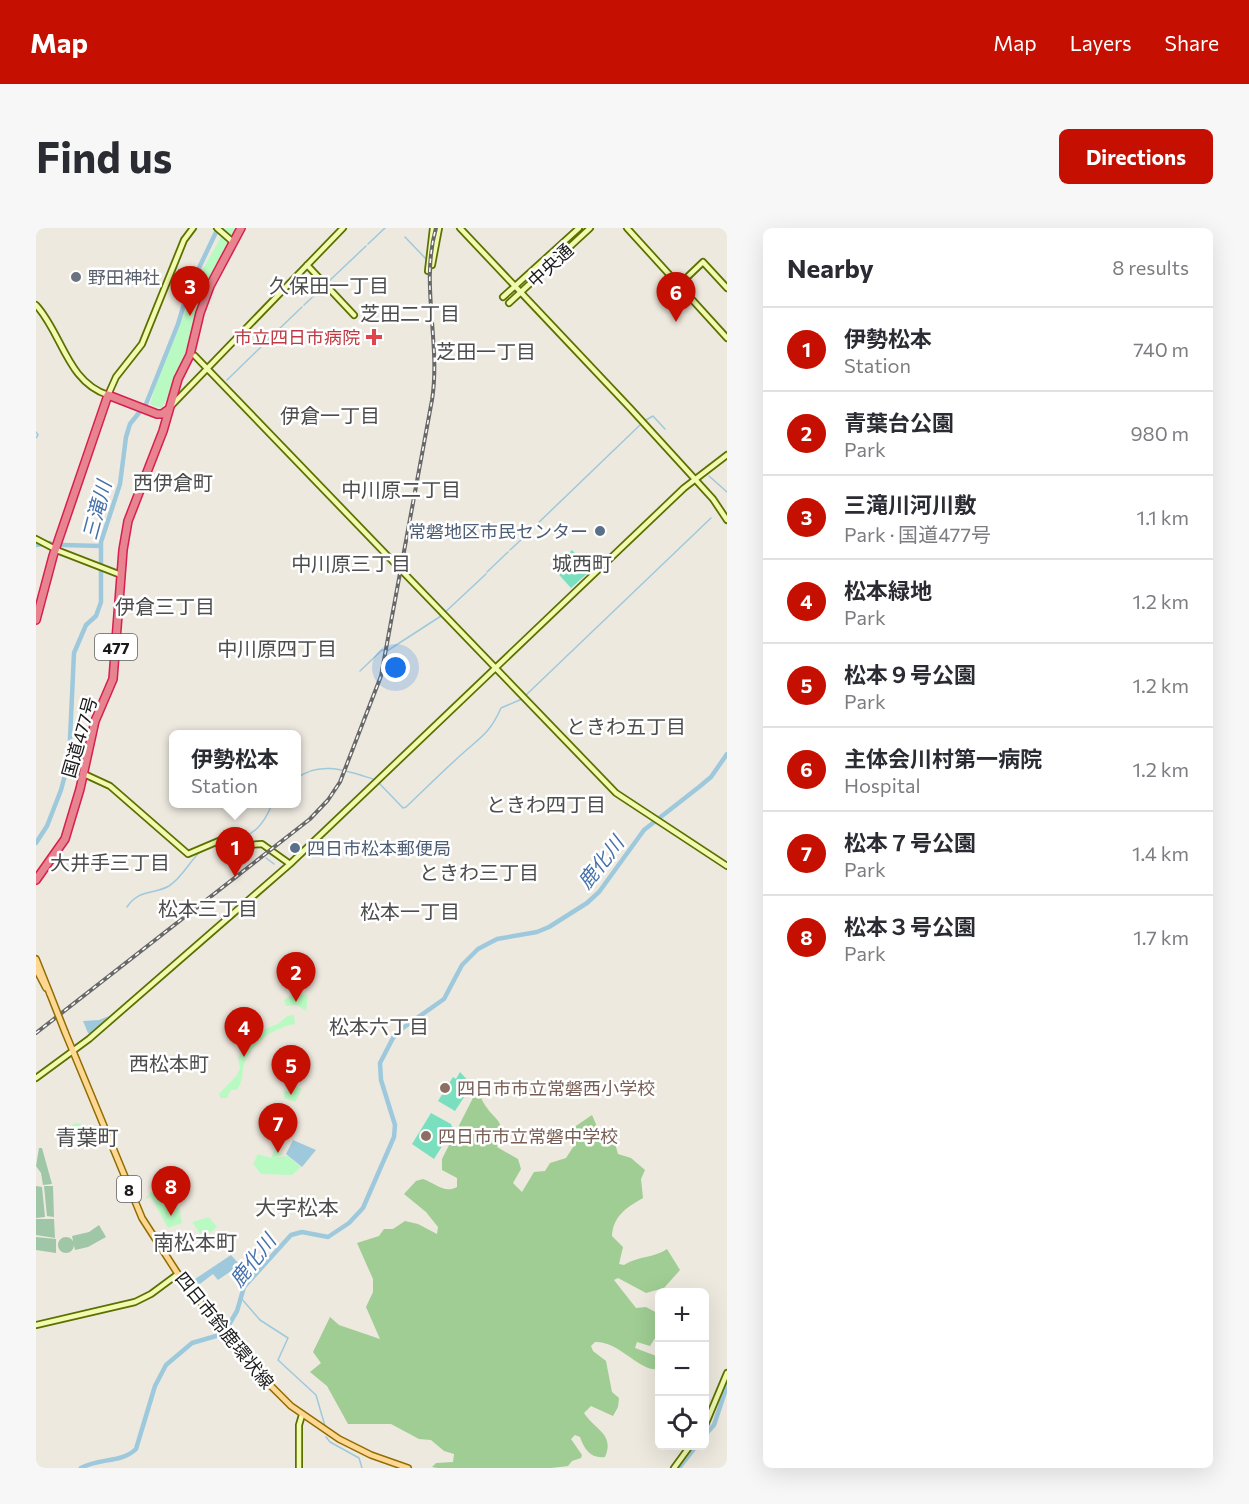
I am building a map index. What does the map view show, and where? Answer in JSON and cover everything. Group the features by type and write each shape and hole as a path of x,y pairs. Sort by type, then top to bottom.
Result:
{"highway":[{"name":"国道477号","path":"36,880 62,845 84,774 95,721 114,674 118,574 128,521 178,379 190,355 200,313 210,286 232,241 241,228"},
{"path":"110,397 157,414 169,408"},
{"path":"110,397 164,420"},
{"path":"36,620 54,549 110,397"},
{"path":"36,604 81,464 110,397"},
{"path":"81,464 94,439"}],"main road":[{"name":"8","path":"36,962 50,994"},
{"name":"8","path":"36,969 50,994"},
{"name":"四日市鈴鹿環状線","path":"50,994 142,1218 178,1274 270,1387 303,1416 339,1439 371,1455 408,1468"}],"street":[{"path":"36,305 52,327 63,351 77,372 110,397 116,377 139,349 184,240 193,228"},
{"path":"217,228 232,241"},
{"path":"169,408 344,228"},
{"path":"428,271 434,228"},
{"path":"428,261 432,265 439,228"},
{"path":"460,228 694,479 727,520"},
{"name":"中央通","path":"503,297 579,228"},
{"name":"中央通","path":"509,303 590,228"},
{"path":"627,228 727,338"},
{"path":"679,285 703,262 727,288"},
{"path":"307,265 354,315"},
{"path":"195,356 442,615 616,793 727,866"},
{"path":"36,1078 73,1052 290,864 694,479 727,455"},
{"path":"39,541 118,574"},
{"path":"84,774 110,786 188,854 217,840 233,846 262,844 290,864"},
{"path":"36,1325 135,1302 151,1294 178,1274"},
{"path":"709,1418 727,1373"},
{"path":"299,1468 299,1425 303,1416"},
{"path":"674,1468 687,1450"}],"green space":[{"path":"226,228 239,228 211,278 176,378 162,408 150,405 200,274"},
{"path":"572,550 591,570 571,588 553,568"},
{"path":"294,993 308,995 306,1011 297,1005 286,1006 284,1000"},
{"path":"294,1015 295,1024 271,1033 256,1045 246,1060 237,1090 231,1090 227,1098 220,1098 219,1094 237,1075 240,1068 238,1058 248,1040 278,1024 287,1016"},
{"path":"460,1072 472,1085 455,1111 438,1101 453,1077 456,1079"},
{"path":"293,1085 302,1089 295,1102 284,1098 284,1092 290,1091"},
{"path":"479,1086 482,1100 500,1125 497,1147 518,1159 521,1169 513,1183 522,1192 534,1172 545,1171 550,1163 566,1158 577,1141 570,1130 592,1115 598,1129 614,1140 618,1154 631,1158 645,1170 641,1179 643,1198 622,1213 613,1229 612,1236 623,1247 619,1264 624,1265 667,1249 680,1270 664,1288 655,1288 655,1290 646,1293 618,1278 614,1280 636,1308 646,1307 655,1312 655,1338 650,1346 637,1342 635,1348 655,1356 655,1369 644,1366 613,1346 595,1342 591,1346 593,1351 606,1361 612,1392 619,1398 618,1407 613,1416 591,1406 584,1413 606,1437 605,1457 592,1455 580,1437 575,1435 571,1439 582,1455 568,1466 551,1468 432,1467 436,1463 453,1462 454,1454 444,1451 431,1440 419,1439 391,1424 348,1424 327,1386 310,1372 321,1363 313,1352 330,1317 339,1325 380,1339 366,1307 373,1292 373,1279 357,1243 379,1236 384,1229 393,1229 405,1221 418,1224 437,1234 438,1227 426,1212 404,1194 416,1181 423,1179 444,1189 457,1187 457,1178 442,1170 442,1159"},
{"path":"431,1113 451,1124 453,1129 434,1159 412,1144"},
{"path":"77,1123 82,1125 84,1130 82,1135 77,1137 72,1135 70,1130 72,1125"},
{"path":"39,1148 42,1148 52,1184 43,1185 41,1173 36,1166"},
{"path":"275,1149 283,1154 272,1158 288,1156 301,1167 292,1175 261,1174 253,1164 258,1154 271,1158"},
{"path":"36,1186 42,1187 45,1217 36,1218"},
{"path":"44,1186 53,1186 54,1217 47,1216"},
{"path":"151,1192 170,1201 172,1209 179,1207 182,1223 168,1228 151,1197 145,1199"},
{"path":"209,1217 217,1227 203,1238 192,1222"},
{"path":"36,1219 54,1219 55,1238 36,1235"},
{"path":"99,1225 106,1237 88,1247 75,1250 72,1236 89,1232"},
{"path":"36,1237 56,1239 56,1253 36,1250"},
{"path":"63,1237 69,1237 74,1245 72,1251 63,1253 58,1248 58,1242"}],"water":[{"path":"109,1016 90,1034 88,1033 83,1021 99,1020"},
{"path":"293,1140 316,1150 302,1167 286,1154"},
{"path":"231,1255 240,1265 218,1280 213,1274 196,1287 193,1283 195,1279"}],"waterway":[{"name":"三滝川","path":"36,843 47,826 61,790 69,760 74,653 86,625 96,616 101,602 101,542 120,484 126,437 130,424 146,404 178,324 188,291 218,228"},
{"path":"368,244 385,228"},
{"path":"405,237 427,260"},
{"path":"328,282 366,246"},
{"path":"304,305 323,287"},
{"path":"279,329 302,307"},
{"path":"265,343 278,330"},
{"path":"227,380 264,344"},
{"path":"646,420 653,416 665,429"},
{"path":"535,526 640,425"},
{"path":"36,432 38,435 36,438"},
{"path":"709,476 727,492"},
{"path":"525,696 711,518"},
{"path":"510,550 534,528"},
{"path":"36,545 50,543"},
{"path":"62,545 101,546"},
{"path":"487,572 508,552"},
{"path":"360,671 382,650 387,651 441,616 486,574"},
{"path":"378,782 403,808 406,807 484,734 501,708 522,699"},
{"name":"鹿化川","path":"81,1468 117,1459 136,1449 155,1386 166,1365 192,1343 216,1336 227,1328 237,1311 244,1287 291,1235 302,1232 328,1237 349,1223 363,1208 394,1137 395,1125 381,1080 380,1063 393,1038 400,1030 444,999 462,965 478,949 497,939 537,932 549,927 587,903 599,892 644,830 711,777 727,754"},
{"path":"301,776 314,770 333,769 373,779"},
{"path":"229,841 251,834 261,824 270,808"},
{"path":"127,907 136,897 169,886 202,850"},
{"path":"266,858 274,864"},
{"path":"241,1298 260,1320 288,1338 278,1360 316,1395 325,1426"},
{"path":"709,1430 714,1425 727,1386"},
{"path":"326,1437 330,1442 359,1458 362,1468"},
{"path":"679,1468 693,1450"}],"railway":[{"path":"36,1033 310,819 328,800 340,782 381,676 432,400 434,357 430,270 436,228"}],"place":[{"name":"野田神社","path":"76,277"},
{"name":"三滝川河川敷","path":"190,316"},
{"name":"主体会川村第一病院","path":"676,322"},
{"name":"市立四日市病院","path":"374,337"},
{"name":"常磐地区市民センター","path":"600,531"},
{"name":"四日市松本郵便局","path":"295,848"},
{"name":"伊勢松本","path":"235,877"},
{"name":"青葉台公園","path":"296,1002"},
{"name":"松本緑地","path":"244,1057"},
{"name":"四日市市立常磐西小学校","path":"445,1088"},
{"name":"松本９号公園","path":"291,1095"},
{"name":"四日市市立常磐中学校","path":"426,1136"},
{"name":"松本７号公園","path":"278,1153"},
{"name":"松本３号公園","path":"171,1216"}],"district":[{"name":"久保田一丁目","path":"329,285"},
{"name":"芝田二丁目","path":"410,313"},
{"name":"芝田一丁目","path":"486,351"},
{"name":"伊倉一丁目","path":"330,415"},
{"name":"西伊倉町","path":"173,482"},
{"name":"中川原二丁目","path":"401,489"},
{"name":"中川原三丁目","path":"351,563"},
{"name":"城西町","path":"582,563"},
{"name":"伊倉三丁目","path":"165,606"},
{"name":"中川原四丁目","path":"277,648"},
{"name":"ときわ五丁目","path":"626,726"},
{"name":"ときわ四丁目","path":"546,804"},
{"name":"大井手三丁目","path":"110,862"},
{"name":"ときわ三丁目","path":"479,872"},
{"name":"松本三丁目","path":"208,908"},
{"name":"松本一丁目","path":"410,911"},
{"name":"松本六丁目","path":"379,1026"},
{"name":"西松本町","path":"169,1063"},
{"name":"青葉町","path":"87,1136"},
{"name":"大字松本","path":"297,1206"},
{"name":"南松本町","path":"195,1241"}]}
